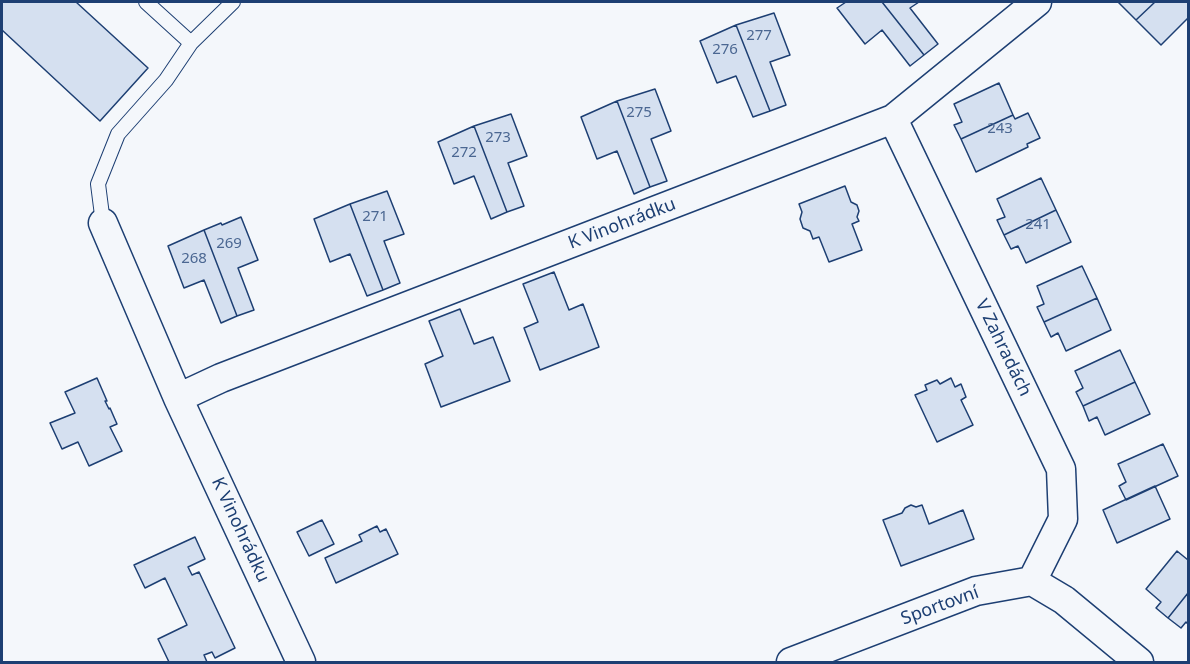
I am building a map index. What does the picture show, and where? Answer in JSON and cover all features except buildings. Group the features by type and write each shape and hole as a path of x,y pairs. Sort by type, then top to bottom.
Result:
{"street":[{"name":"K Vinohrádku","path":"178,398 232,374 893,119 1037,2"},
{"name":"V Zahradách","path":"893,119 1061,469 1063,519 1032,581"},
{"name":"K Vinohrádku","path":"103,223 178,398 301,663"},
{"name":"Sportovní","path":"791,663 976,591 1032,581"},
{"path":"1032,581 1064,600 1139,663"}],"lane":[{"path":"147,2 191,43"},
{"path":"103,223 98,184 118,134 166,80 191,43 233,2"}]}
